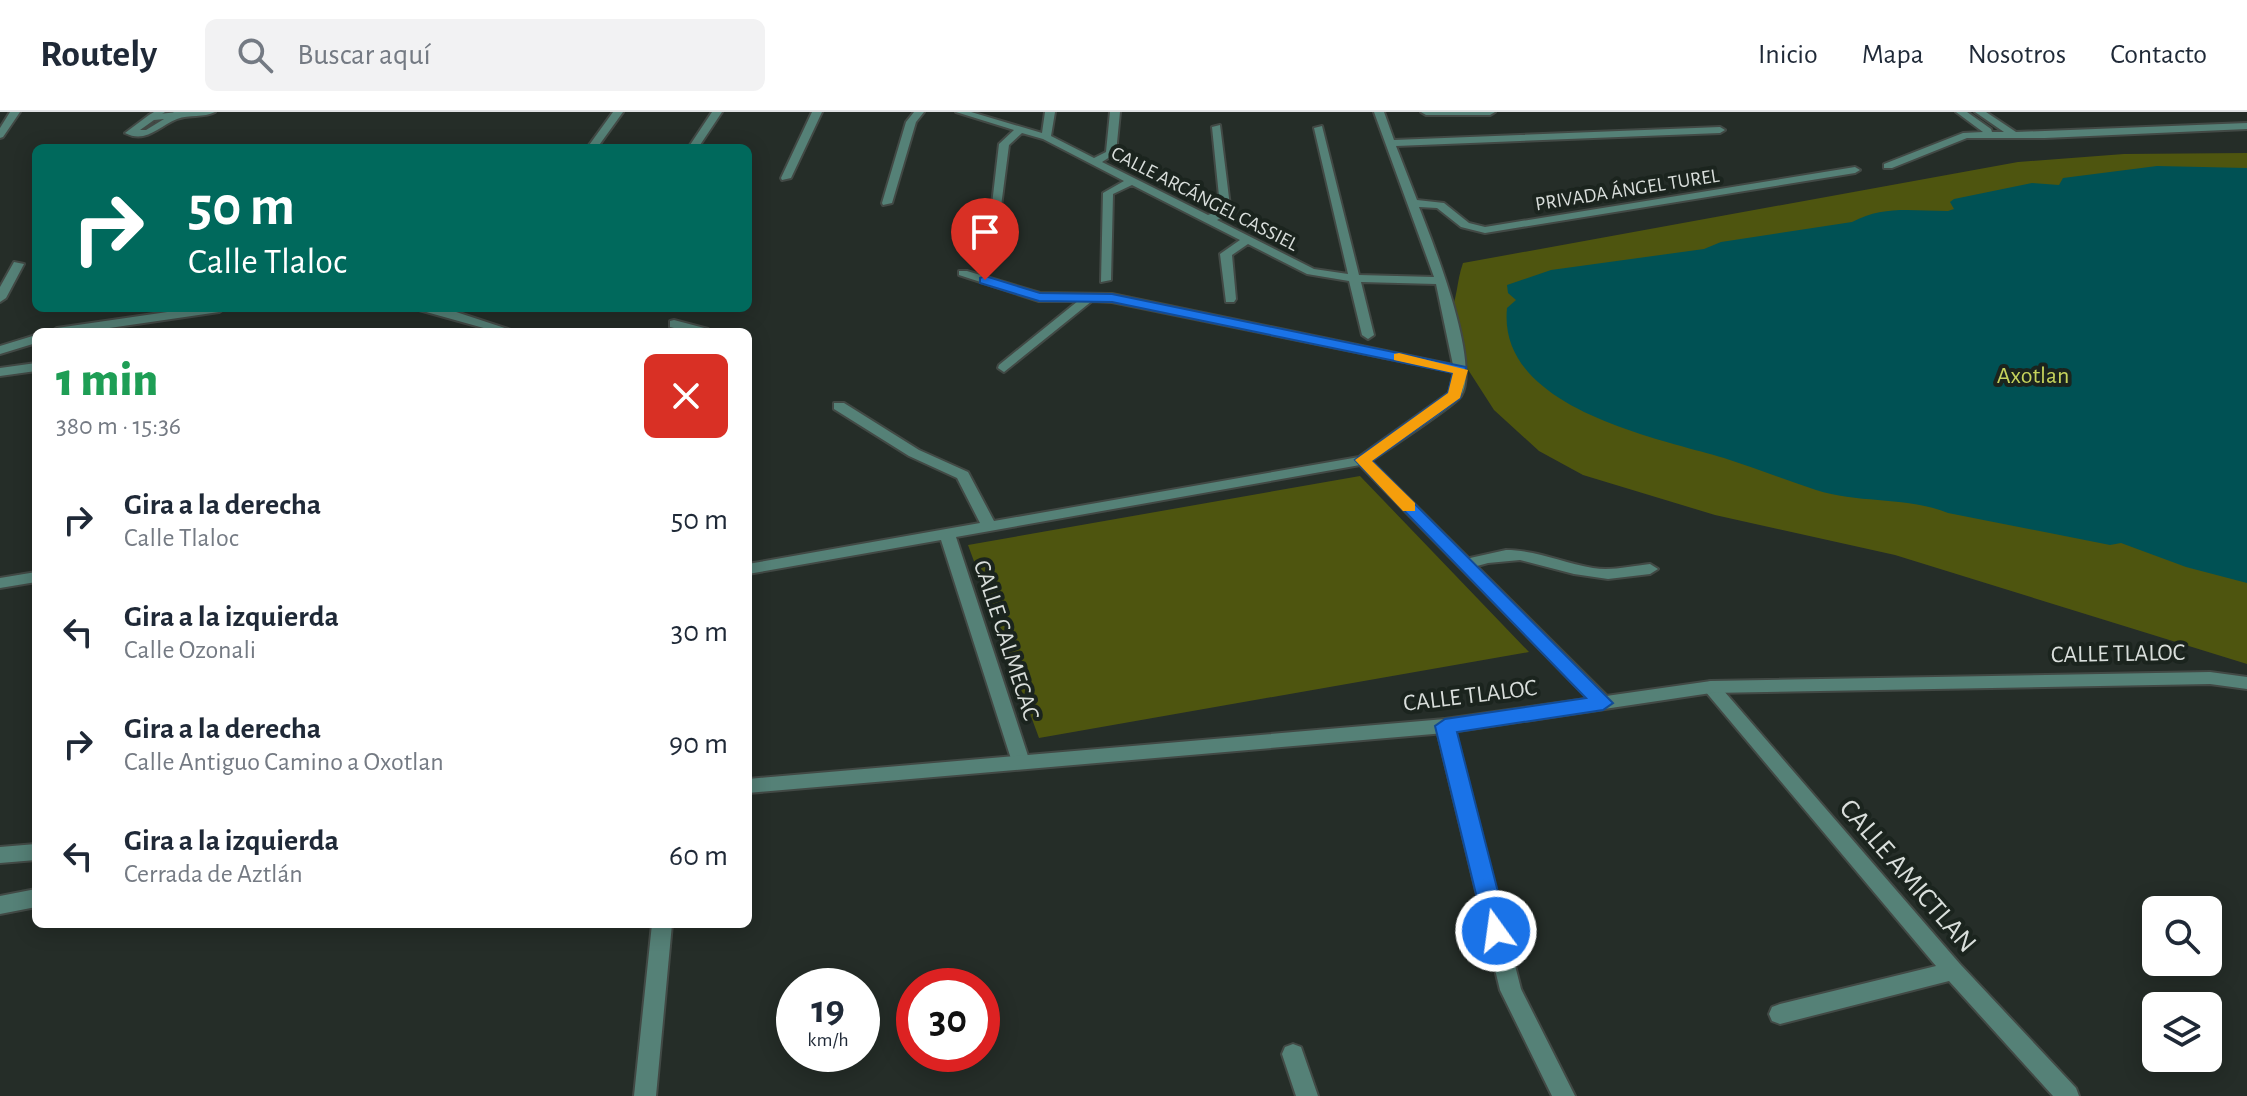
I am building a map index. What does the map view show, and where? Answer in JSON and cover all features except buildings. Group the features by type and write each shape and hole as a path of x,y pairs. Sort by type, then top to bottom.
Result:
{"street":[{"path":"0,135 15,112"},
{"path":"178,114 148,133 130,133 156,115 210,112"},
{"path":"595,144 618,112"},
{"path":"696,144 717,112"},
{"path":"786,178 817,112"},
{"path":"887,203 911,122 919,112"},
{"name":"CALLE ARCÁNGEL CASSIEL","path":"961,112 977,114 1046,137 1311,272 1352,278 1441,281"},
{"path":"1046,137 1050,112"},
{"path":"1094,162 1111,153 1115,112"},
{"path":"752,568 1363,460 1455,395 1461,370 1441,281 1379,112"},
{"path":"1426,112 1490,112"},
{"path":"1961,112 1993,134"},
{"path":"1980,112 2012,133"},
{"path":"1888,166 1959,136 2247,126"},
{"path":"1207,220 1220,214 1225,206 1217,127"},
{"path":"992,237 1004,144 1022,128"},
{"path":"1319,128 1352,278 1368,335"},
{"path":"1391,143 1720,130"},
{"name":"PRIVADA ÁNGEL TUREL","path":"1412,203 1440,205 1465,225 1485,230 1855,170"},
{"path":"1105,280 1108,193 1133,180"},
{"path":"1230,299 1226,254 1246,241"},
{"path":"0,298 18,264"},
{"path":"963,273 1039,297 1112,298 1461,370"},
{"path":"1004,368 1089,298"},
{"path":"84,328 192,312"},
{"path":"445,312 498,328"},
{"path":"674,324 689,328"},
{"path":"0,350 32,340"},
{"path":"0,372 32,368"},
{"path":"839,406 914,453 963,475 989,526"},
{"path":"1363,460 1603,703"},
{"name":"CALLE CALMECAC","path":"947,534 1021,762"},
{"path":"1466,564 1502,553 1538,556 1595,574 1650,569"},
{"path":"0,583 32,578"},
{"name":"CALLE TLALOC","path":"752,786 1445,726 1711,687 2210,678 2247,683"},
{"name":"CALLE AMICTLAN","path":"1711,687 1953,971 2068,1096"},
{"path":"1445,726 1511,990 1564,1096"},
{"path":"0,855 32,852"},
{"path":"0,905 32,899"},
{"path":"645,1096 662,928"},
{"path":"1780,1014 1953,971"},
{"path":"1293,1054 1307,1096"}],"green space":[{"name":"Axotlan","path":"2247,153 2247,664 1895,555 1715,515 1583,475 1539,451 1494,410 1458,354 1448,318 1463,263 2018,162 2124,154"},
{"path":"1360,476 1529,652 1039,738 968,545"}],"water":[{"name":"Axotlan","path":"2157,166 2247,168 2247,583 2186,567 2121,543 2110,545 1916,504 1832,494 1658,440 1585,412 1552,393 1527,370 1510,342 1507,308 1516,300 1508,293 1507,285 1551,270 1704,249 1721,242 1852,222 1887,211 1948,211 1954,209 1950,202 1954,199 2032,183 2059,185 2063,178"}],"slow traffic":[{"path":"1399,357 1461,370 1455,395 1363,460 1409,507"}],"route":[{"path":"985,280 1039,297 1112,298 1461,370 1455,395 1363,460 1603,703 1445,726 1496,931"}]}
